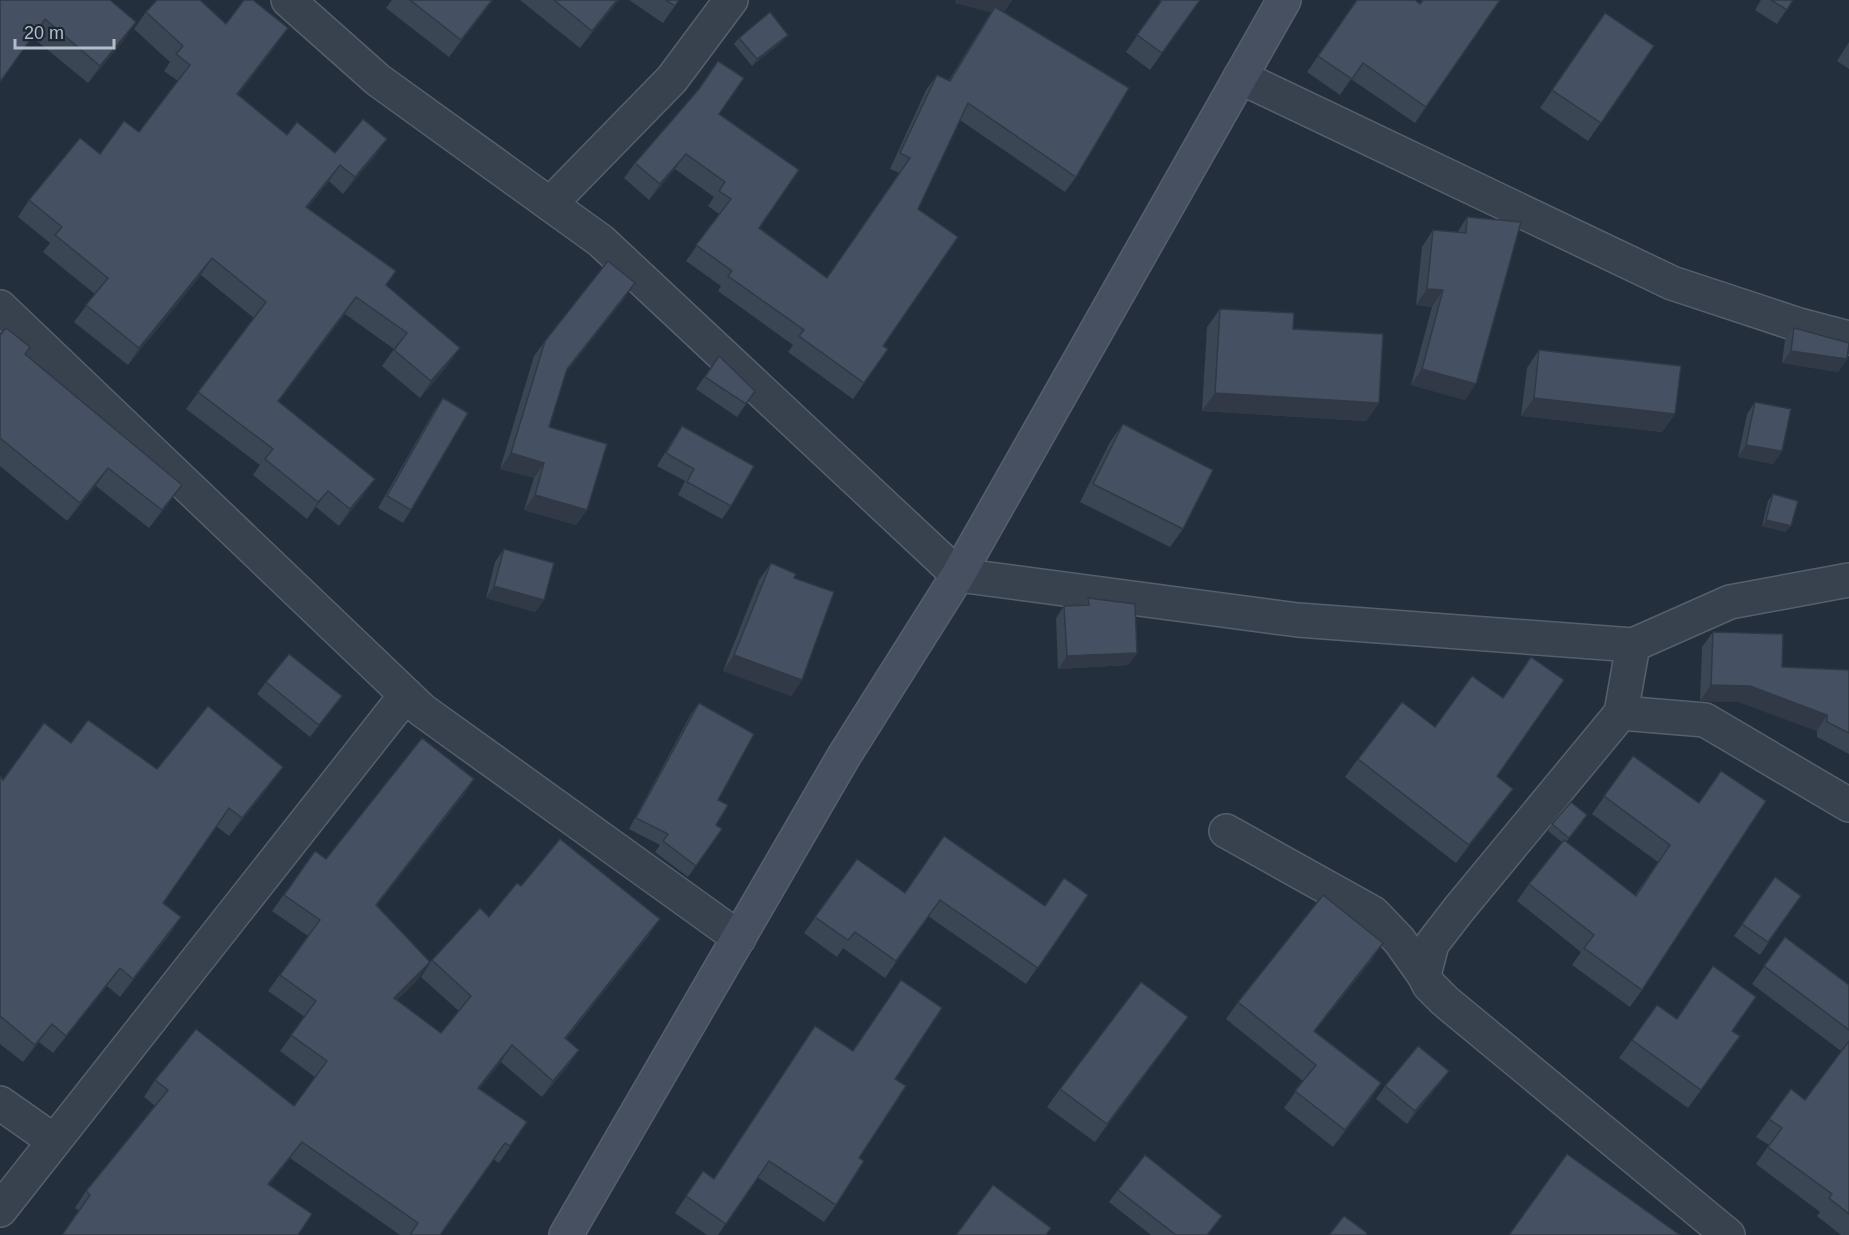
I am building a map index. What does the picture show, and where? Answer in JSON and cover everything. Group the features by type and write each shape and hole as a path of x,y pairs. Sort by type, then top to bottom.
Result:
{"main road":[{"path":"566,1235 844,756 958,575 1284,0"}],"street":[{"path":"288,0 378,80 601,241 958,575 1298,620 1633,645 1730,602 1849,580"},
{"path":"550,204 672,79 731,0"},
{"path":"1240,77 1672,283 1799,325 1849,338"},
{"path":"0,307 422,710 739,938"},
{"path":"1424,975 1432,944 1621,713 1633,645"},
{"path":"0,1210 406,695"},
{"path":"1621,713 1705,720 1849,805"},
{"path":"1226,831 1373,913 1399,940 1429,985 1453,1009 1728,1235"},
{"path":"0,1103 54,1141"}],"building":[{"path":"0,0 110,0 136,22 100,66 45,19 0,82"},
{"path":"157,0 200,0 226,24 244,0 253,0 288,28 237,94 287,135 297,122 335,153 363,119 387,139 355,177 340,165 306,207 396,271 386,285 460,348 431,381 394,350 407,333 356,297 278,401 375,479 350,509 328,491 318,502 265,459 273,449 198,392 266,302 212,258 139,348 86,305 108,278 55,235 62,227 29,200 80,138 100,154 124,121 139,132 190,65 176,54 183,46 146,12"},
{"path":"410,0 492,0 461,40"},
{"path":"554,0 617,0 592,31"},
{"path":"666,0 679,0 675,6"},
{"path":"1162,0 1200,0 1162,53 1137,35"},
{"path":"1357,0 1415,0 1420,4 1423,0 1500,0 1426,107 1363,63 1352,79 1318,56"},
{"path":"1771,0 1793,0 1787,10"},
{"path":"995,7 1129,88 1076,177 968,103 918,209 958,237 883,346 888,349 864,383 799,336 804,330 728,276 732,271 696,245 731,199 719,191 725,182 686,154 660,184 635,163 699,89 718,61 744,78 719,114 799,170 759,228 827,278 910,158 900,153 937,75 950,81"},
{"path":"770,12 788,35 757,59 739,38"},
{"path":"1605,13 1654,46 1601,123 1552,90"},
{"path":"1467,217 1521,222 1476,384 1422,369 1443,290 1427,289 1433,230 1466,233"},
{"path":"608,261 635,283 567,369 549,427 607,444 587,510 535,495 544,463 511,453 545,341"},
{"path":"1220,309 1294,313 1293,329 1383,334 1379,403 1215,393"},
{"path":"6,328 30,347 25,354 182,485 162,510 108,468 80,503 0,438 0,335"},
{"path":"1794,328 1849,343 1847,359 1791,351"},
{"path":"1539,350 1681,366 1675,414 1534,398"},
{"path":"719,356 755,391 746,404 705,377"},
{"path":"443,398 468,413 411,510 387,496"},
{"path":"1755,402 1791,409 1782,451 1746,445"},
{"path":"1123,424 1213,470 1183,529 1093,484"},
{"path":"682,426 754,466 731,506 687,482 694,469 666,453"},
{"path":"1773,494 1798,501 1791,526 1766,520"},
{"path":"504,549 554,563 544,600 494,586"},
{"path":"771,563 796,574 794,578 834,592 802,680 734,655"},
{"path":"1088,598 1135,604 1137,653 1067,656 1064,606 1089,605"},
{"path":"1713,632 1783,634 1782,667 1849,670 1849,733 1827,722 1827,715 1750,686 1711,685"},
{"path":"289,654 342,696 319,725 266,682"},
{"path":"1531,657 1564,680 1497,776 1513,789 1469,845 1358,759 1402,702 1435,727 1472,676 1503,698"},
{"path":"699,703 754,734 718,800 728,805 716,825 722,829 696,866 663,841 668,834 636,818"},
{"path":"208,706 283,767 242,818 229,808 163,903 181,917 133,979 120,968 66,1036 52,1024 35,1045 0,1016 0,776 3,780 44,723 71,743 88,720 157,769"},
{"path":"422,738 474,779 376,905 430,962 394,998 441,1033 471,996 432,960 480,908 489,917 517,883 521,886 560,839 660,919 565,1038 579,1050 553,1081 512,1045 478,1088 527,1122 510,1146 505,1143 440,1235 410,1235 418,1223 302,1142 268,1184 312,1214 298,1235 62,1235 90,1195 86,1191 168,1090 155,1080 196,1029 294,1106 327,1061 291,1035 316,1001 280,975 320,920 284,895 315,851 326,859"},
{"path":"1633,756 1699,803 1721,771 1766,801 1642,990 1584,948 1594,935 1529,884 1564,840 1636,896 1670,845 1604,796"},
{"path":"1571,802 1587,815 1569,838 1552,824"},
{"path":"944,836 1045,906 1064,878 1088,895 1038,968 940,900 896,961 855,932 848,940 815,917 857,859 905,893"},
{"path":"1775,877 1801,896 1768,942 1742,924"},
{"path":"1323,895 1383,943 1314,1031 1381,1083 1345,1130 1295,1091 1316,1065 1238,1002"},
{"path":"1785,937 1849,985 1849,1030 1764,966"},
{"path":"1713,966 1756,997 1732,1031 1740,1036 1701,1090 1632,1040 1657,1005 1677,1019"},
{"path":"901,980 942,1008 895,1079 906,1086 859,1158 864,1161 836,1205 769,1161 726,1224 686,1196 703,1171 714,1179 815,1026 853,1051"},
{"path":"1141,982 1188,1017 1107,1124 1060,1089"},
{"path":"1849,1041 1849,1214 1829,1198 1832,1194 1768,1147 1782,1128 1769,1119 1791,1089 1805,1100"},
{"path":"1418,1046 1449,1071 1415,1111 1385,1086"},
{"path":"1567,1154 1680,1235 1509,1235"},
{"path":"1145,1155 1222,1216 1207,1235 1176,1235 1118,1190"},
{"path":"993,1185 1051,1228 1046,1235 956,1235"},
{"path":"1344,1216 1367,1233 1366,1235 1329,1235"}]}
